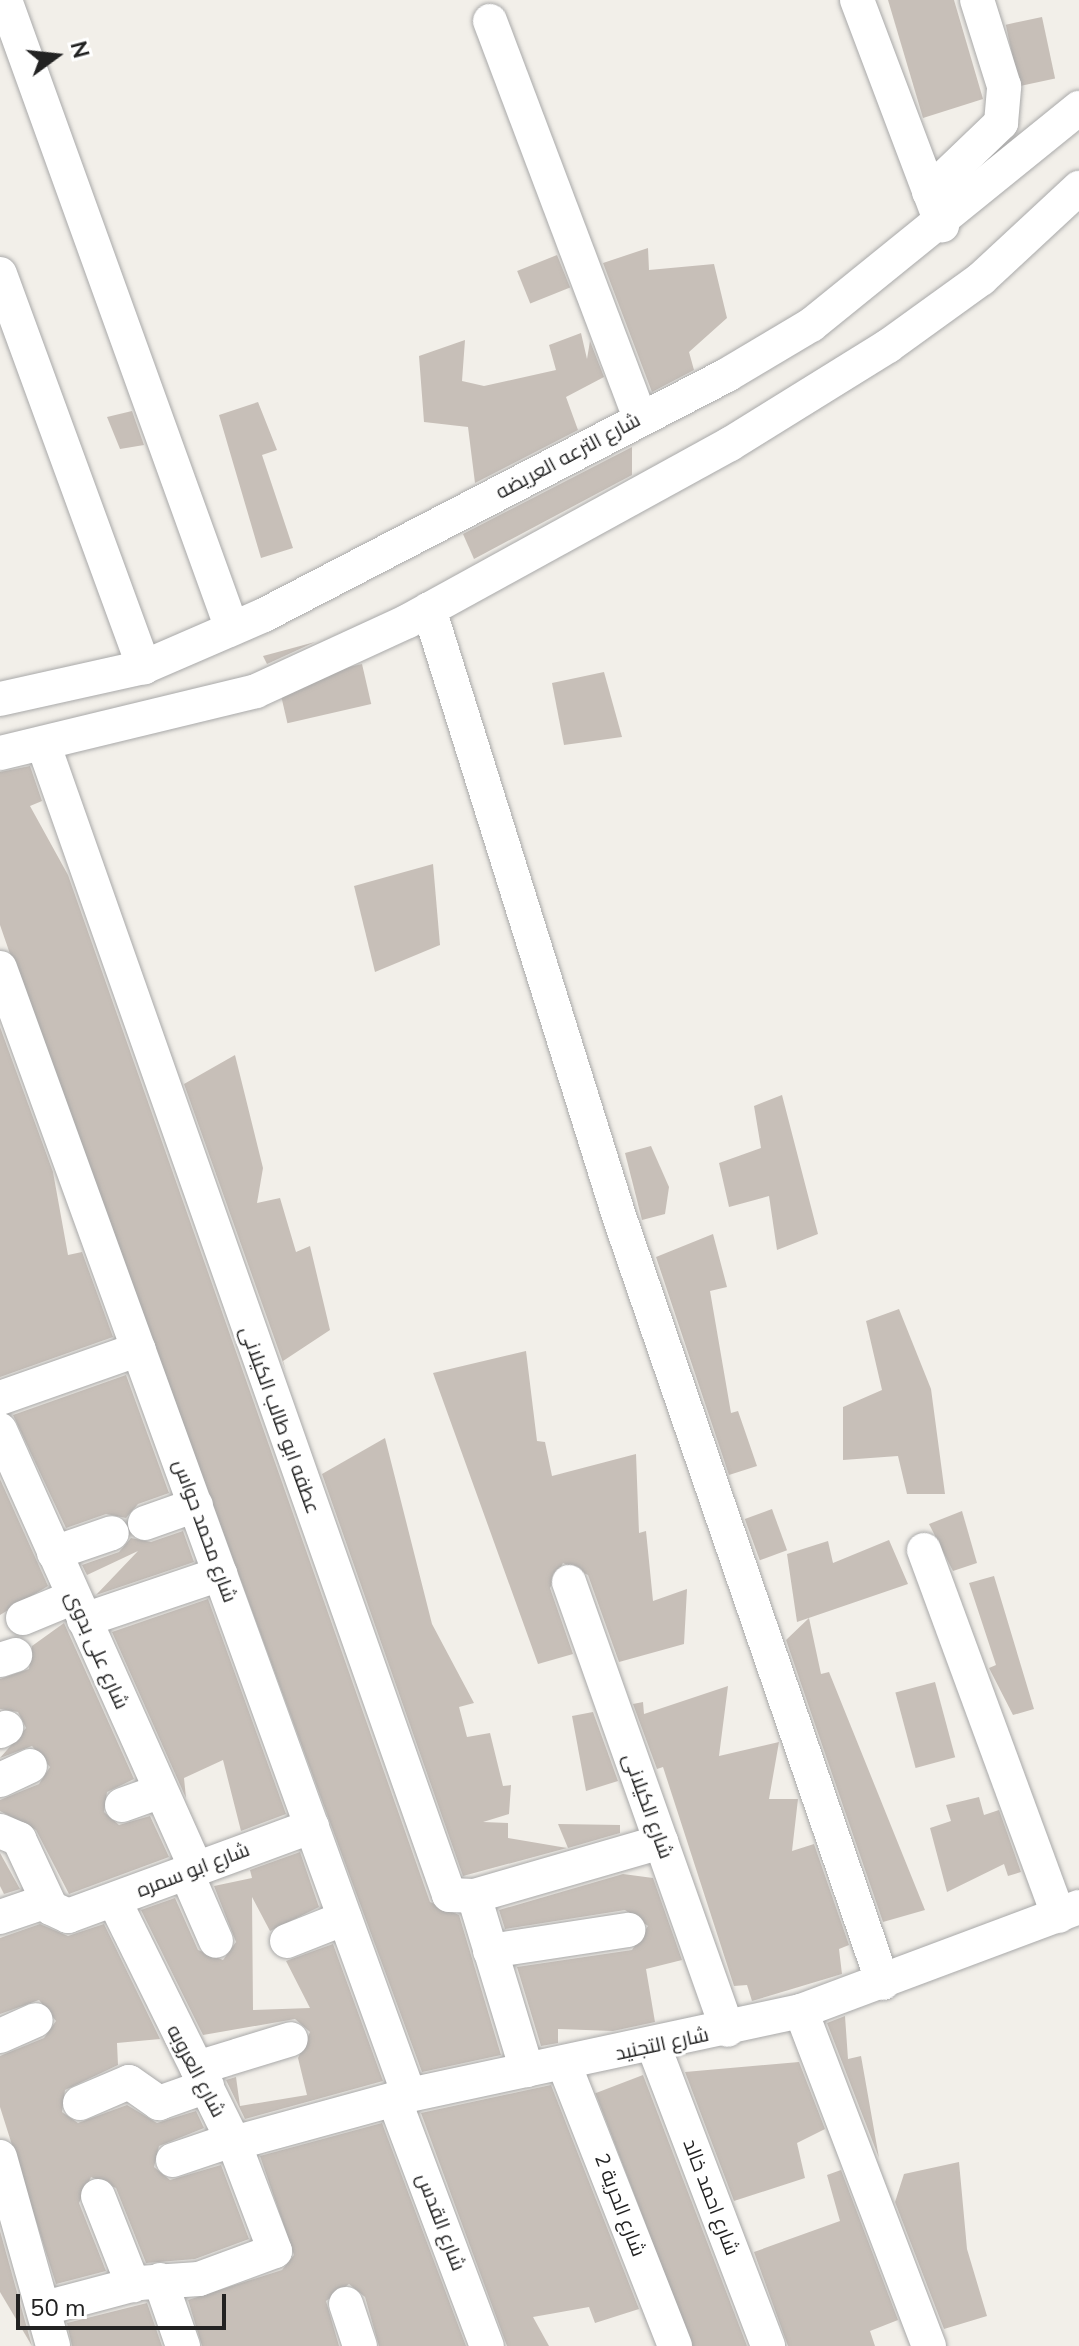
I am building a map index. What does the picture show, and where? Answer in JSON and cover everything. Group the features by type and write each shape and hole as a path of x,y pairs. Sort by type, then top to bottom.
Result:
{"street":[{"path":"5,0 231,626"},
{"path":"857,0 942,225"},
{"path":"929,192 1001,123 1004,86 977,0"},
{"path":"490,21 640,417"},
{"name":"شارع الترعه العريضه","path":"0,699 144,667 231,626 264,615 811,325 942,225 1079,108"},
{"path":"0,753 44,746 256,691 429,609 730,444 888,346 981,279 1079,188"},
{"path":"0,274 144,667"},
{"path":"429,609 619,1216 883,1983"},
{"name":"عطفه ابو طالب الكيلانى","path":"44,746 449,1895 474,1896"},
{"name":"شارع محمد حواس","path":"0,968 345,1918 402,2097"},
{"path":"0,1398 139,1349"},
{"name":"شارع على بدوى","path":"2,1441 161,1791 216,1941"},
{"path":"145,1523 196,1505"},
{"path":"54,1553 112,1533"},
{"path":"924,1550 1069,1912"},
{"path":"23,1618 79,1609 220,1574"},
{"name":"شارع الكيلانى","path":"569,1582 728,2030"},
{"path":"122,1805 161,1791"},
{"name":"شارع ابو سمره","path":"0,1917 114,1900 312,1826"},
{"path":"0,1831 19,1839 61,1908"},
{"path":"527,2070 474,1896 661,1842"},
{"name":"شارع العروبه","path":"114,1900 233,2141 274,2243 267,2259 199,2279 147,2282"},
{"name":"شارع التجنيد","path":"173,2160 233,2141 402,2097 654,2047 801,2011 1069,1912"},
{"path":"287,1941 345,1918"},
{"path":"490,1951 628,1930"},
{"path":"801,2011 929,2346"},
{"path":"0,2036 36,2020"},
{"path":"80,2103 129,2082 159,2103 202,2077 291,2039"},
{"name":"شارع احمد خالد","path":"654,2047 768,2346"},
{"name":"شارع الحرية 2","path":"564,2064 675,2346"},
{"name":"شارع القدس","path":"402,2097 487,2346"},
{"path":"0,2157 45,2308 53,2346"},
{"path":"98,2196 183,2346"},
{"path":"45,2308 147,2282"},
{"path":"346,2304 360,2346"}],"building":[{"path":"888,0 954,0 983,99 923,118"},
{"path":"1042,17 1055,79 1019,86 1006,25"},
{"path":"648,248 649,270 714,264 727,318 689,352 694,370 652,392 603,263"},
{"path":"557,255 570,287 530,304 517,271"},
{"path":"581,333 587,359 590,341 604,377 566,397 578,430 475,483 468,427 424,422 419,356 465,340 462,381 484,386 556,370 549,345"},
{"path":"258,402 277,450 262,455 293,548 261,558 219,415"},
{"path":"132,411 144,445 120,449 107,417"},
{"path":"632,447 632,475 474,559 463,534"},
{"path":"315,642 267,664 263,656"},
{"path":"362,664 371,704 287,723 278,683"},
{"path":"604,672 622,737 564,745 552,683"},
{"path":"30,766 42,801 30,806 68,875 430,1902 459,1915 501,2055 422,2072 9,951 0,925 0,772"},
{"path":"433,864 440,945 375,972 354,886"},
{"path":"0,1027 53,1172 68,1255 82,1252 113,1337 0,1377"},
{"path":"235,1055 263,1168 257,1203 280,1198 296,1252 310,1246 330,1330 283,1361 286,1371 184,1084"},
{"path":"782,1095 818,1234 777,1250 769,1196 729,1207 719,1163 761,1148 754,1106"},
{"path":"651,1146 669,1187 665,1214 642,1220 625,1153"},
{"path":"713,1234 727,1287 710,1291 731,1413 738,1411 757,1466 729,1475 656,1257"},
{"path":"899,1309 931,1389 945,1494 907,1494 898,1456 843,1460 843,1407 882,1390 866,1321"},
{"path":"526,1351 537,1441 545,1442 552,1476 636,1454 639,1533 646,1531 653,1601 687,1589 684,1644 619,1662 588,1575 563,1563 550,1588 573,1654 538,1664 433,1373"},
{"path":"126,1375 169,1493 138,1504 126,1518 106,1514 66,1528 13,1415"},
{"path":"385,1438 432,1624 474,1703 459,1707 467,1737 490,1733 503,1786 511,1785 509,1814 483,1822 508,1823 508,1838 567,1848 463,1876 322,1474"},
{"path":"0,1479 48,1586 0,1615"},
{"path":"772,1509 787,1550 760,1560 745,1519"},
{"path":"962,1511 977,1563 953,1571 929,1524"},
{"path":"183,1531 194,1562 96,1595 138,1551 87,1575 82,1565 119,1552 131,1538 151,1542"},
{"path":"889,1540 908,1584 797,1622 787,1554 828,1541 833,1563"},
{"path":"994,1576 1034,1709 1013,1715 989,1668 996,1665 969,1583"},
{"path":"208,1599 286,1814 241,1831 223,1760 184,1778 186,1798 112,1632"},
{"path":"809,1618 821,1674 829,1672 925,1910 883,1922 786,1640"},
{"path":"64,1623 134,1779 107,1792 104,1812 119,1825 150,1816 169,1857 69,1894 36,1830 0,1811 0,1800 39,1784 50,1767 32,1746 0,1758 26,1728 18,1712 0,1709 0,1679 29,1669 32,1646"},
{"path":"935,1682 955,1757 916,1768 895,1693"},
{"path":"728,1686 719,1756 779,1742 769,1799 798,1799 792,1851 814,1844 849,1945 839,1949 842,1974 752,2001 747,1985 734,1986 663,1767 657,1769 633,1704 643,1702 644,1714"},
{"path":"593,1712 618,1781 586,1791 572,1716"},
{"path":"979,1797 984,1815 999,1810 1021,1872 1008,1876 1004,1864 947,1892 930,1828 951,1821 946,1805"},
{"path":"558,1824 620,1825 620,1833 568,1848"},
{"path":"300,1852 319,1907 270,1931 252,1897 253,2010 310,2008 286,1961 333,1944 383,2081 245,2119 226,2080 236,2077 240,2106 307,2095 298,2058 310,2032 295,2019 203,2035 141,1910 175,1898 198,1950 223,1960 236,1942 214,1886 252,1878 250,1870"},
{"path":"0,1853 20,1889 4,1894 0,1886"},
{"path":"623,1874 653,1878 682,1960 646,1969 655,2022 613,2031 558,2029 558,2043 541,2046 517,1967 632,1950 648,1926 625,1910 505,1929 499,1910"},
{"path":"40,1924 68,1936 104,1924 160,2039 117,2043 118,2065 65,2090 62,2112 78,2123 127,2105 157,2123 196,2111 204,2128 159,2146 154,2167 170,2180 221,2165 249,2239 195,2259 146,2263 116,2188 91,2177 79,2203 106,2271 56,2284 0,2107 0,2056 44,2038 56,2021 39,2000 0,2014 0,1938"},
{"path":"845,2016 848,2059 861,2056 879,2158 827,2023"},
{"path":"799,2062 825,2129 797,2143 805,2178 734,2201 685,2072"},
{"path":"643,2075 747,2346 692,2346 595,2093"},
{"path":"551,2085 639,2309 595,2323 589,2307 533,2317 549,2346 507,2346 421,2113"},
{"path":"382,2123 466,2346 379,2346 365,2297 349,2284 326,2301 339,2346 202,2346 188,2300 282,2270 294,2255 260,2156"},
{"path":"959,2162 967,2249 987,2316 944,2329 895,2202 904,2174"},
{"path":"841,2170 898,2320 870,2331 875,2346 788,2346 754,2252 840,2221 827,2175"},
{"path":"0,2231 32,2346 0,2292"},
{"path":"147,2303 162,2346 72,2346 67,2323"}]}
